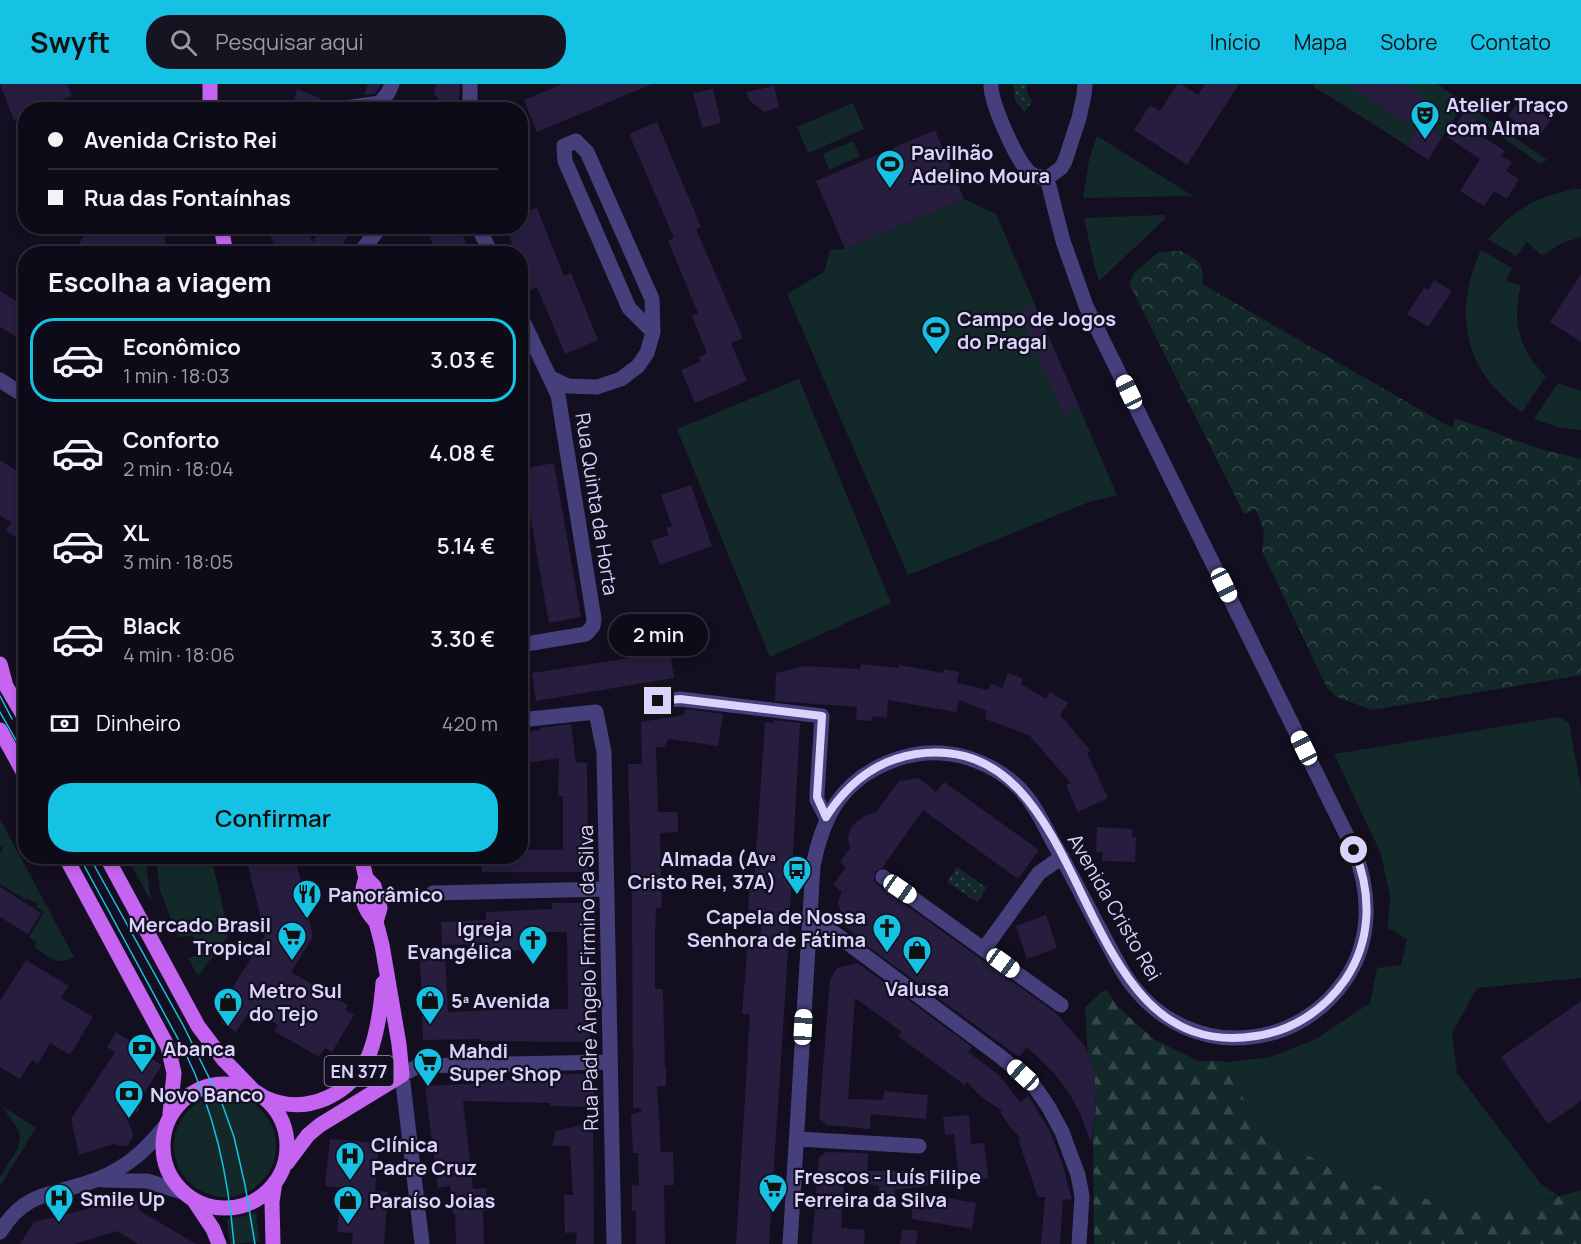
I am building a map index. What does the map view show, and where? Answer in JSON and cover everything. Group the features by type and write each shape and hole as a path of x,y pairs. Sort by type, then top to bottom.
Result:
{"main road":[{"path":"210,84 210,102"},
{"path":"0,664 6,686 18,706"},
{"path":"0,730 18,763"},
{"path":"69,864 168,1047 174,1073 168,1121"},
{"path":"110,864 198,1026 223,1059 257,1093"},
{"name":"EN 377","path":"195,1202 211,1207 235,1208 258,1199 275,1182 308,1135 320,1125 402,1075 399,1044 376,922 380,908 374,886 366,878 363,864"},
{"name":"EN 377","path":"219,1244 213,1229 195,1202 172,1180 165,1165 162,1149 168,1121 185,1098 206,1087 230,1084 284,1104 307,1105 332,1095 358,1072 368,1056 378,1023 385,964"},
{"name":"EN 377","path":"257,1093 273,1106 284,1128 287,1152 283,1168"},
{"name":"EN 377","path":"273,1244 272,1202 275,1182"}],"street":[{"path":"381,102 392,84"},
{"path":"470,84 470,102"},
{"path":"991,84 991,96 995,107 1022,162 1029,172 1037,177 1047,178 1061,168 1065,160 1079,118 1085,84"},
{"path":"551,378 568,386 597,387 621,380 638,366 647,353 653,332 652,299 587,152 576,141 564,146 565,162 629,308 653,332"},
{"name":"Avenida Cristo Rei","path":"790,1244 813,866 826,817 848,789 875,768 916,754 942,753 959,756 992,768 1020,789 1031,803 1062,857 1130,983 1160,1013 1198,1032 1224,1037 1249,1038 1282,1030 1298,1023 1319,1009 1337,991 1351,971 1361,948 1367,915 1367,898 1354,850 1086,306 1063,241 1047,178"},
{"path":"365,246 375,234"},
{"name":"Rua Quinta da Horta","path":"528,331 558,395 594,619 591,629 586,634 528,644"},
{"path":"0,380 18,392"},
{"path":"658,701 680,699 822,716 817,797 826,817"},
{"name":"Rua Padre Ângelo Firmino da Silva","path":"528,719 596,712 604,752 614,1244"},
{"path":"984,949 1040,873 1062,857"},
{"path":"883,877 1060,1005"},
{"path":"433,893 607,889"},
{"path":"810,915 1001,1057 1032,1083 1062,1132 1078,1175 1082,1196 1078,1244"},
{"path":"422,1244 402,1075 418,1066 610,1062"},
{"path":"0,1232 14,1211 38,1196 93,1181 141,1155 168,1121"},
{"path":"797,1139 919,1146"},
{"path":"93,1181 118,1179 147,1181 182,1192"}],"green space":[{"path":"1013,84 1027,84 1027,93 1032,101 1025,112 1015,101"},
{"path":"1314,84 1437,84 1547,160 1540,164 1461,108 1443,136 1421,122 1406,145 1313,86"},
{"path":"853,103 864,129 808,153 797,127"},
{"path":"1097,136 1193,196 1083,198 1089,160"},
{"path":"853,141 860,156 829,170 823,154"},
{"path":"1581,189 1581,237 1562,243 1542,256 1527,242 1516,256 1488,239 1508,219 1527,206 1548,196"},
{"name":"Campo de Jogos do Pragal","path":"964,199 996,214 1117,495 1089,502 908,575 787,294 824,272 830,250 845,249"},
{"path":"1164,215 1165,219 1099,281 1084,218"},
{"path":"1481,250 1512,268 1506,281 1521,286 1517,311 1520,335 1530,357 1546,376 1522,412 1502,396 1487,378 1476,360 1469,340 1466,319 1467,297"},
{"path":"1181,251 1199,263 1202,271 1202,284 1452,428 1455,418 1540,449 1581,459 1581,675 1372,710 1337,697 1327,688 1262,551 1264,532 1256,509 1244,514 1129,283 1135,272 1159,252"},
{"path":"799,379 891,603 770,657 677,429"},
{"path":"1558,383 1581,391 1581,430 1561,428 1534,419"},
{"path":"1559,717 1569,723 1581,788 1581,978 1477,988 1452,1033 1457,1073 1541,1184 1559,1196 1492,1216 1352,1179 1262,1131 1222,1061 1270,1057 1316,1039 1370,1003 1377,968 1401,965 1407,939 1388,928 1390,897 1381,854 1334,754"},
{"path":"0,819 18,853 18,864 24,864 74,957 58,961 34,947 37,942 29,937 44,912 36,907 38,904 28,898 26,900 0,884 0,853 3,848 0,846"},
{"path":"131,864 146,864 151,901"},
{"path":"157,864 213,864 228,936 198,976 188,958 199,955 193,936 178,937 160,890"},
{"path":"957,867 987,888 977,902 947,882"},
{"path":"1106,989 1119,1008 1155,1040 1199,1061 1222,1061 1262,1131 1352,1179 1492,1216 1581,1190 1581,1244 1094,1244 1093,1134 1096,1107 1094,1072 1088,1056 1085,1007"},
{"path":"225,1095 244,1099 261,1110 272,1127 276,1146 272,1165 261,1182 244,1193 225,1197 206,1193 189,1182 178,1165 174,1146 178,1127 189,1110 206,1099"},
{"path":"2,1106 36,1128 0,1186 0,1177 17,1150 20,1138 19,1131"},
{"path":"256,1212 259,1242 230,1244 227,1219"}],"building":[{"path":"0,84 67,84 72,96 58,102 18,102 18,119 14,120"},
{"path":"368,84 381,84 375,94 364,95"},
{"path":"436,84 460,84 459,102 438,102 434,94"},
{"path":"563,84 652,84 537,132 528,110 528,102 524,100"},
{"path":"1177,84 1181,84 1198,95 1205,84 1239,84 1187,165 1134,130 1150,105 1160,111"},
{"path":"1346,84 1405,84 1424,96 1407,123"},
{"path":"774,86 779,107 764,112 750,101 746,92"},
{"path":"297,89 320,98 319,102 293,102"},
{"path":"713,89 721,123 702,128 693,93"},
{"path":"1521,98 1551,120 1538,138 1508,116"},
{"path":"1465,111 1477,119 1471,129 1505,151 1501,156 1512,162 1506,171 1519,179 1507,199 1494,191 1484,206 1460,191 1480,159 1447,137"},
{"path":"657,122 701,227 696,229 743,338 731,343 747,381 695,403 681,370 700,362 699,357 707,353 692,316 698,313 668,241 674,238 629,134"},
{"name":"Atelier Traço com Alma","path":"1421,122 1443,136 1428,160 1406,145"},
{"name":"Pavilhão Adelino Moura","path":"935,130 964,199 845,249 816,181"},
{"path":"537,208 564,276 571,273 598,340 565,354 537,287 531,290 528,283 528,246 513,246 508,234 528,234 528,211"},
{"path":"85,234 164,234 166,246 139,246 78,246"},
{"path":"270,234 308,234 313,242 318,234 349,234 342,246 275,246"},
{"path":"428,234 462,234 467,246 434,246"},
{"path":"1581,274 1581,342 1550,322"},
{"path":"1434,280 1452,291 1428,327 1407,314 1424,288 1428,290"},
{"path":"0,291 18,302 18,338 0,327"},
{"path":"1034,305 1080,408 1064,415 1018,312"},
{"path":"0,460 18,472 18,538 6,531 11,522 0,516"},
{"path":"554,463 581,617 549,623 528,503 528,468"},
{"path":"691,485 712,546 660,565 651,541 669,535 666,528 672,526 661,495"},
{"path":"670,652 674,678 536,701 532,673"},
{"path":"861,664 898,668 899,665 943,673 944,669 959,672 957,683 988,690 991,684 1002,688 1008,673 1023,678 1021,684 1046,699 1050,692 1068,703 1060,715 1090,750 1087,753 1108,798 1078,812 1066,785 1071,783 1029,735 985,719 987,711 959,700 956,712 888,700 887,718 872,716 871,721 856,720 857,707 775,701 776,673 804,666 860,669"},
{"path":"685,709 723,714 718,746 669,739 664,747 656,747 658,812 678,812 678,832 660,833 662,908 656,908 655,938 655,989 663,989 666,1068 666,1086 657,1086 661,1152 673,1152 674,1185 664,1185 665,1244 636,1244 636,1211 632,1211 632,1185 639,1186 638,1153 633,1153 631,1115 642,1109 633,1108 632,909 628,764 642,764 641,722 684,715"},
{"path":"774,720 800,723 769,1244 736,1244 750,1014 742,1014 748,940 760,941 762,911 748,910 750,884 754,884 765,722 774,723"},
{"path":"571,724 576,762 587,763 588,872 482,872 482,864 528,864 528,850 563,850 563,796 558,796 559,758 528,763 528,732 541,730 540,728"},
{"path":"919,778 936,792 944,782 1039,850 1018,879 923,810 882,868 875,872 874,882 1056,1013 1085,1046 1094,1072 1096,1107 1091,1143 1081,1115 1070,1094 1053,1072 1027,1047 1019,1057 863,943 842,922 846,918 840,910 838,901 842,892 833,885 846,867 840,862 850,848 848,839 850,829 866,815 876,812 899,781"},
{"path":"1097,827 1133,829 1132,837 1136,837 1135,862 1102,861 1103,852 1096,852"},
{"path":"248,864 297,864 313,937 291,972 348,1005 345,1010 354,1015 332,1052 325,1048 319,1057 274,1031 278,1025 251,1009 236,1032 221,1023 235,999 228,995 265,936"},
{"path":"0,887 41,913 28,934 0,917"},
{"path":"552,903 589,903 590,1042 423,1040 420,953 445,952 448,1012 568,1009 567,932 534,932 535,950 486,952 486,944 442,945 441,922 486,920 486,912 552,909"},
{"path":"1046,915 1057,948 1027,959 1016,926"},
{"path":"26,960 69,986 61,998 93,1017 70,1055 50,1043 38,1064 32,1060 20,1079 0,1067 0,1001"},
{"path":"858,963 972,1047 968,1052 998,1074 1020,1102 1028,1096 1049,1129 1063,1165 1072,1200 1063,1199 1060,1244 1041,1244 1045,1197 1038,1197 1018,1139 1021,1139 1010,1127 1000,1112 1002,1111 979,1095 966,1081 966,1086 898,1036 902,1032 855,998 848,1099 883,1100 884,1091 928,1095 926,1119 871,1114 870,1129 827,1125 819,1118 830,980 837,968"},
{"path":"1581,1001 1581,1101 1548,1124 1501,1057"},
{"path":"116,1032 140,1047 138,1050 162,1065 139,1101 138,1112 125,1115 133,1133 128,1145 114,1144 79,1155 71,1119 115,1052 107,1047"},
{"path":"549,1074 594,1074 594,1107 550,1106 550,1103 463,1101 473,1189 486,1188 488,1211 483,1211 484,1244 456,1244 455,1214 453,1214 450,1186 438,1188 425,1086 486,1083 486,1079 521,1081 521,1079 549,1079"},
{"path":"969,1115 971,1144 984,1143 988,1178 959,1182 954,1134 945,1135 943,1117"},
{"path":"593,1122 594,1244 576,1244 577,1232 565,1233 564,1195 573,1195 570,1146 552,1146 556,1131"},
{"path":"330,1139 379,1143 375,1191 388,1192 384,1244 352,1244 353,1233 337,1232 341,1188 325,1186"},
{"path":"826,1152 868,1153 867,1171 928,1171 928,1186 895,1190 895,1196 879,1196 879,1186 844,1181 841,1228 865,1230 864,1244 812,1244 819,1157"},
{"path":"912,1192 976,1203 972,1229 912,1219"},
{"path":"136,1197 140,1211 196,1244 138,1244 117,1231 74,1244 20,1244 34,1222"},
{"path":"902,1229 918,1231 916,1244 900,1244"}],"tram line":[{"path":"0,696 12,719"},
{"path":"0,712 18,744"},
{"path":"83,864 195,1074 212,1121 224,1169 234,1244"},
{"path":"93,864 183,1025 223,1106 234,1137 255,1244"}],"place":[{"name":"Atelier Traço com Alma","path":"1425,140"},
{"name":"Pavilhão Adelino Moura","path":"890,190"},
{"name":"Campo de Jogos do Pragal","path":"936,356"},
{"name":"Almada (Avª Cristo Rei, 37A)","path":"797,896"},
{"name":"Panorâmico","path":"307,920"},
{"name":"Capela de Nossa Senhora de Fátima","path":"887,954"},
{"name":"Mercado Brasil Tropical","path":"292,962"},
{"name":"Igreja Evangélica","path":"533,966"},
{"name":"Valusa","path":"917,976"},
{"name":"5ª Avenida","path":"430,1026"},
{"name":"Metro Sul do Tejo","path":"228,1028"},
{"name":"Abanca","path":"142,1074"},
{"name":"Mahdi Super Shop","path":"428,1088"},
{"name":"Novo Banco","path":"129,1120"},
{"name":"Clínica Padre Cruz","path":"350,1182"},
{"name":"Frescos - Luís Filipe Ferreira da Silva","path":"773,1214"},
{"name":"Smile Up","path":"59,1224"},
{"name":"Paraíso Joias","path":"348,1226"}],"route":[{"path":"658,701 680,699 822,716 817,800 826,817 848,789 861,777 875,768 907,756 942,753 959,756 976,760 1007,777 1020,789 1040,817 1130,983 1141,996 1167,1018 1198,1032 1215,1036 1249,1038 1266,1035 1298,1023 1325,1003 1347,978 1361,948 1367,915 1365,882 1354,850"}]}
